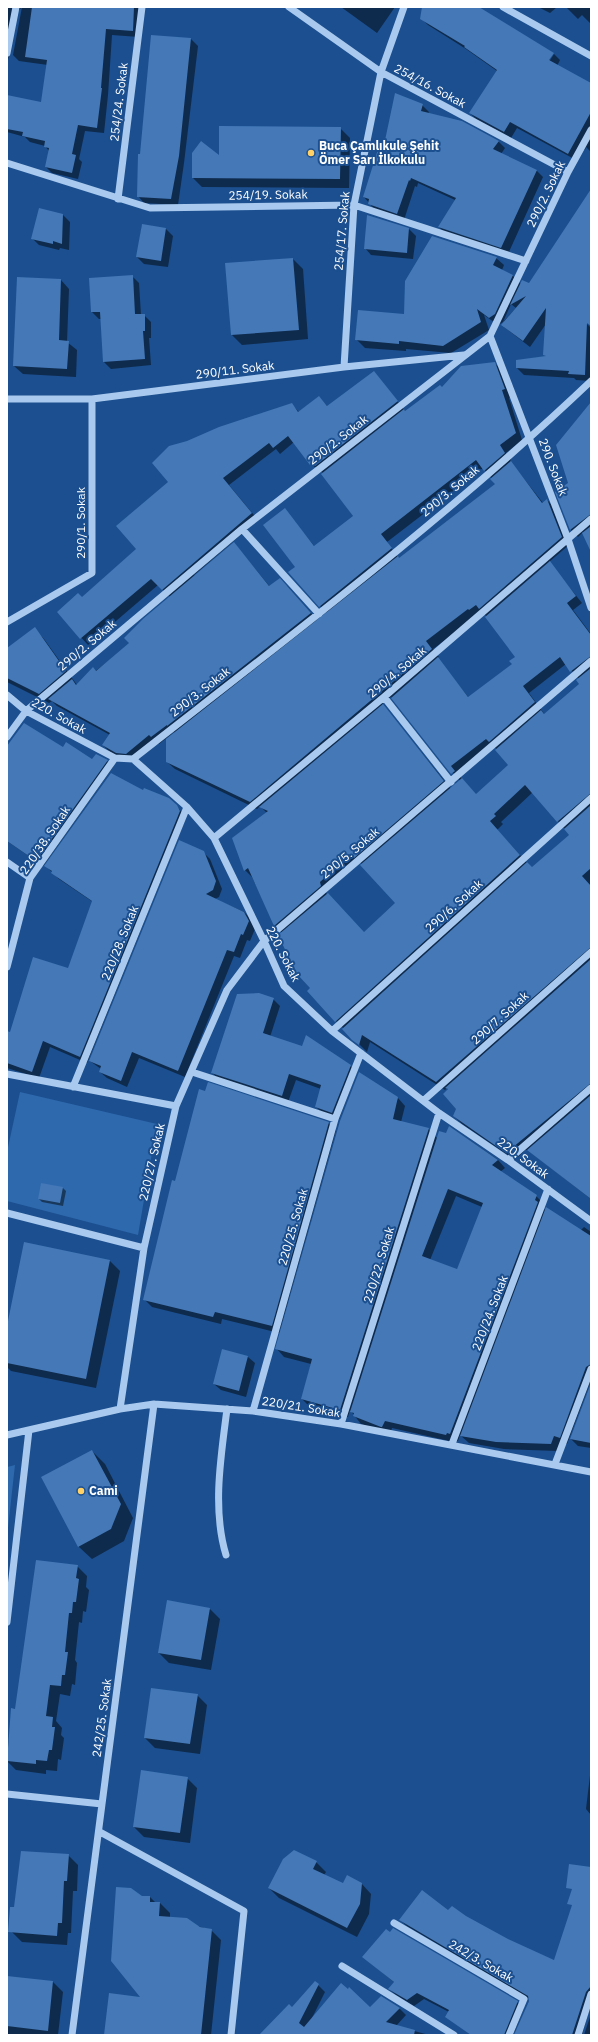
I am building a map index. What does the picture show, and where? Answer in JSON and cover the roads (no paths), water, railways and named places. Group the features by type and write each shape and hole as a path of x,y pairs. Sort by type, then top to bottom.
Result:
{"street":[{"path":"7,54 16,7"},
{"name":"254/24. Sokak","path":"118,199 142,7"},
{"name":"254/16. Sokak","path":"289,7 381,72 568,172"},
{"name":"254/17. Sokak","path":"344,367 354,204 381,72 404,7"},
{"path":"503,7 591,56"},
{"name":"290/2. Sokak","path":"7,737 26,712 242,529 490,336 568,172 591,130"},
{"name":"254/19. Sokak","path":"7,163 150,208 354,204 526,261"},
{"name":"290. Sokak","path":"490,336 531,439 568,539 591,608"},
{"name":"290/11. Sokak","path":"7,399 92,399 344,367 465,355"},
{"name":"290/3. Sokak","path":"133,759 319,614 531,439 591,381"},
{"name":"290/1. Sokak","path":"7,622 92,573 92,399"},
{"name":"290/4. Sokak","path":"214,838 384,697 591,519"},
{"path":"242,529 319,614"},
{"name":"290/5. Sokak","path":"264,941 591,661"},
{"name":"220. Sokak","path":"7,695 26,712 115,758 133,759 187,807 214,838 284,986 332,1031 439,1113 508,1160 591,1221"},
{"path":"384,697 451,782"},
{"name":"220/38. Sokak","path":"7,967 30,878 115,758"},
{"name":"290/6. Sokak","path":"332,1031 591,798"},
{"name":"220/28. Sokak","path":"73,1087 187,807"},
{"path":"7,862 30,878"},
{"name":"220/27. Sokak","path":"120,1409 144,1248 176,1106 227,990 264,941"},
{"name":"290/7. Sokak","path":"424,1100 591,952"},
{"name":"220/25. Sokak","path":"253,1411 335,1120 361,1053"},
{"path":"192,1072 335,1120"},
{"path":"7,1074 176,1106"},
{"path":"508,1160 591,1088"},
{"name":"220/22. Sokak","path":"341,1424 439,1113"},
{"name":"220/24. Sokak","path":"452,1444 548,1189"},
{"path":"7,1213 144,1248"},
{"path":"555,1464 591,1369"},
{"name":"220/21. Sokak","path":"7,1435 120,1409 154,1404 253,1411 341,1424 452,1444 591,1472"},
{"name":"242/25. Sokak","path":"72,2035 100,1832 102,1804 154,1404"},
{"path":"226,1555 220,1535 220,1493 227,1409"},
{"path":"7,1622 29,1430"},
{"path":"7,1794 102,1804"},
{"path":"100,1832 244,1911 231,2035"},
{"name":"242/3. Sokak","path":"394,1923 524,1999 509,2035"},
{"path":"342,1966 454,2035"},
{"path":"578,2035 591,1994"}],"place":[{"name":"Buca Çamlıkule Şehit Ömer Sarı İlkokulu","path":"311,153"},
{"name":"Cami","path":"81,1491"}]}
